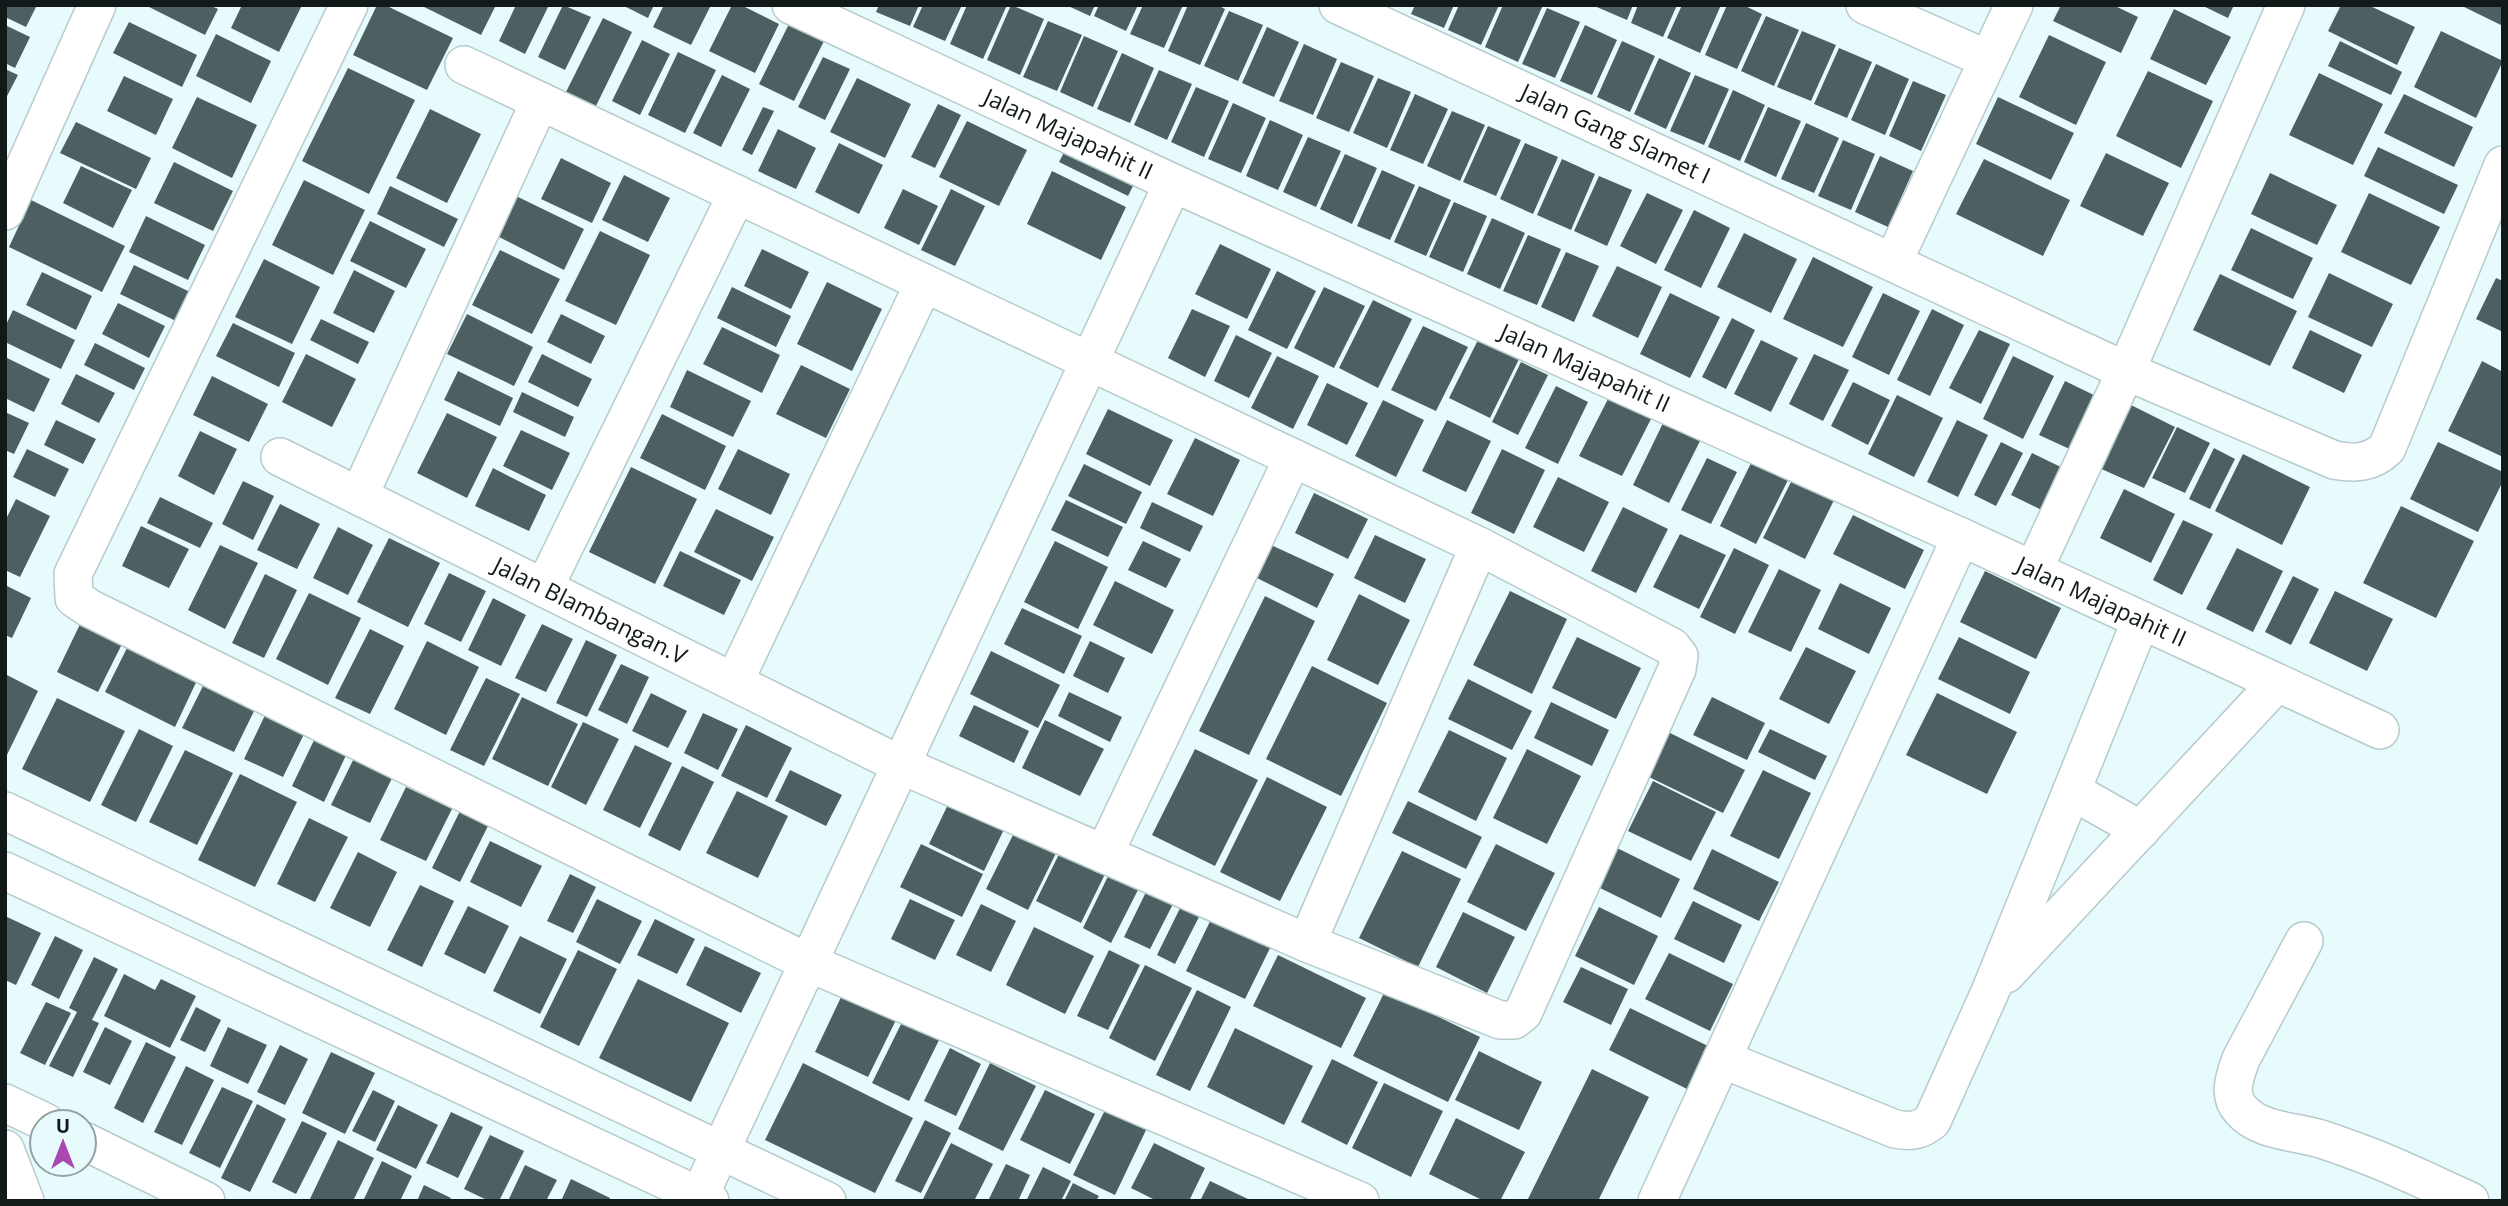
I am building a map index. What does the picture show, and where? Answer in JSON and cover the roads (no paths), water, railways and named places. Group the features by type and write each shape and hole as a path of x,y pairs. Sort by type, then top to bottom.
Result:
{"street":[{"path":"5,211 97,5"},
{"path":"349,5 73,574 74,598 89,608 807,962 1360,1201"},
{"name":"Jalan Majapahit II","path":"791,5 1173,183 1961,537 2380,730"},
{"name":"Jalan Gang Slamet I","path":"1338,5 2126,371 2334,460 2362,462 2377,457 2386,448 2503,165"},
{"path":"1865,5 1987,59"},
{"path":"1893,262 2014,5"},
{"path":"2034,571 2126,371 2286,5"},
{"path":"464,65 1479,546 1307,943"},
{"path":"359,496 540,101"},
{"path":"5,872 702,1199 807,962 1173,183"},
{"path":"544,588 737,194"},
{"path":"734,682 924,283"},
{"name":"Jalan Blambangan.V","path":"280,457 900,764 1307,943 1500,1020 1514,1020 1523,1013 1677,669 1679,656 1672,647 1479,546"},
{"path":"1104,854 1293,458"},
{"path":"1657,1201 1961,537"},
{"path":"1722,1059 1895,1129 1916,1130 1924,1128 1932,1121 1990,992 2141,620"},
{"path":"1990,992 2277,683"},
{"path":"2072,791 2141,830"},
{"path":"5,811 827,1201"},
{"path":"2304,941 2241,1059 2234,1080 2235,1101 2242,1111 2269,1127 2320,1139 2376,1159 2470,1201"},
{"path":"5,1102 28,1114"},
{"path":"98,1148 206,1201"},
{"path":"5,1149 25,1201"}]}
